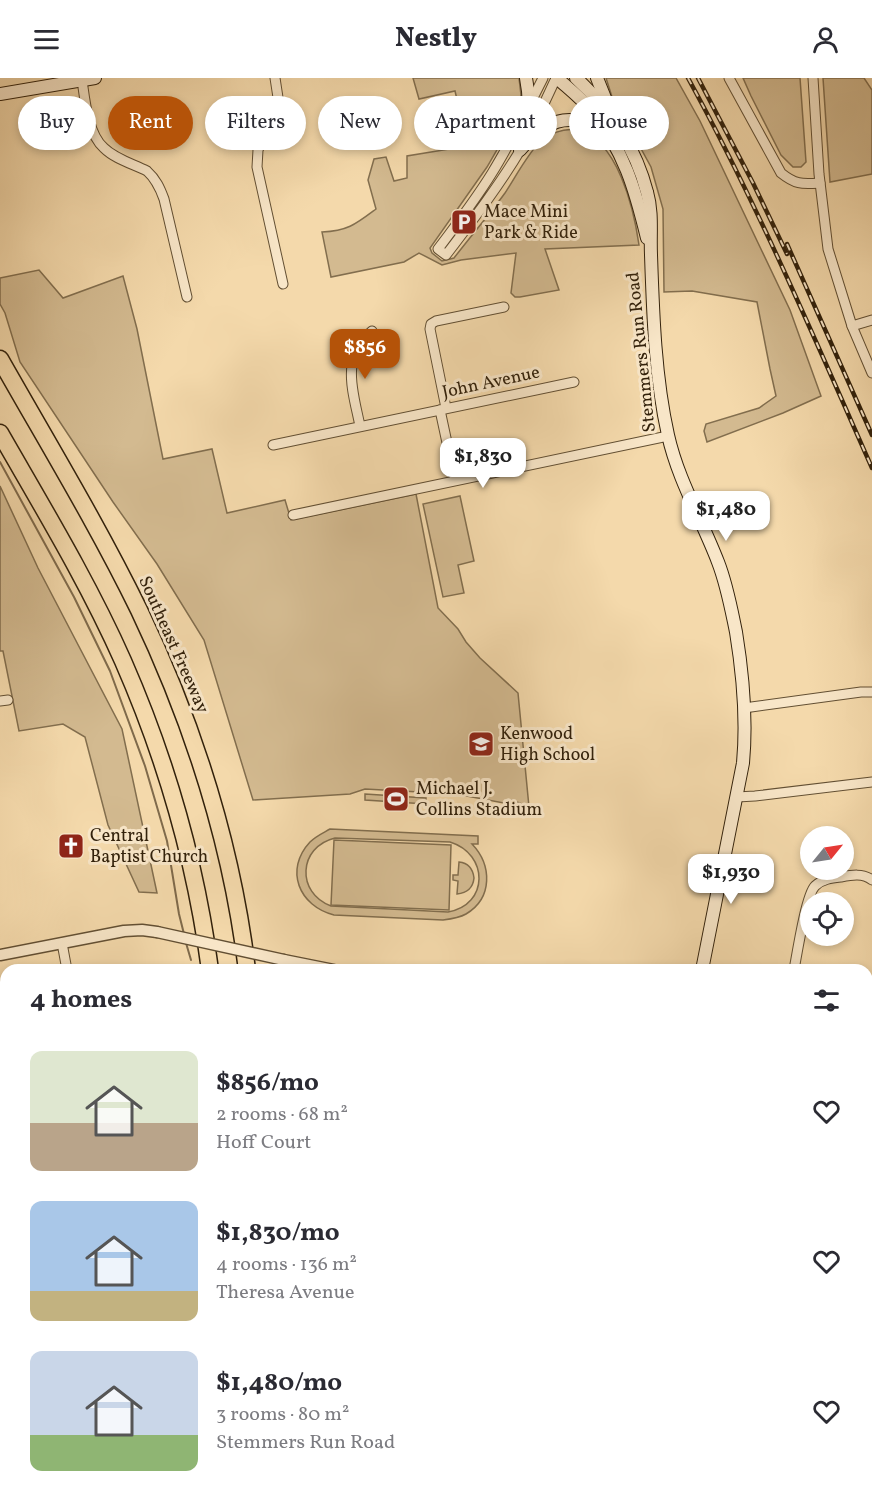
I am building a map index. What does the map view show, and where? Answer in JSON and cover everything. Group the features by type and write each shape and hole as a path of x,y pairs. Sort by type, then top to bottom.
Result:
{"highway":[{"name":"Southeast Freeway","path":"0,359 116,565 172,684 214,807 234,892 246,964"},
{"path":"0,433 84,583 138,698 179,817 196,891 208,964"}],"main road":[{"path":"0,94 95,78"},
{"path":"526,78 528,96"},
{"name":"Stemmers Run Road","path":"556,78 576,96"},
{"name":"Stemmers Run Road","path":"576,78 594,96"},
{"path":"597,78 602,96"},
{"name":"Stemmers Run Road","path":"620,150 638,200 651,253 658,370 668,436 684,483 726,587 740,659 745,745 703,964"}],"street":[{"path":"275,78 279,104 258,150 257,167 283,284"},
{"path":"535,96 543,78"},
{"path":"548,96 556,78"},
{"path":"729,78 781,173 791,181 800,184 820,183"},
{"path":"813,78 820,183 828,249 852,326 872,373"},
{"path":"82,80 93,131 98,142 108,151 147,171 159,186 187,297"},
{"path":"505,150 492,174 438,249 446,255 520,150"},
{"path":"455,480 430,330 431,324 504,307"},
{"path":"852,326 872,320"},
{"path":"360,426 351,381 351,367 361,342 372,331"},
{"name":"John Avenue","path":"273,445 574,382"},
{"path":"293,515 668,436"},
{"path":"744,708 872,692"},
{"path":"736,797 872,782"},
{"path":"795,964 809,898 814,886 826,879 858,875 872,880"},
{"path":"0,955 124,931 142,930 304,964"},
{"path":"62,943 67,964"}],"shaded area":[{"path":"413,78 519,78 521,95 456,96 455,91 432,96 418,96"},
{"path":"606,78 676,78 700,121 790,310 821,396 707,442 704,431 706,424 759,408 776,396 757,302 692,291 664,292 663,209 651,167 642,150 669,150 669,96 612,96"},
{"path":"743,78 800,78 806,162 801,167 793,167 781,155"},
{"path":"823,78 864,78 872,90 872,174 830,182"},
{"path":"567,130 569,130 569,150 606,150 613,161 628,195 639,245 545,249 559,290 520,297 515,297 511,293 516,253 461,260 442,265 419,253 404,262 331,277 322,232 351,226 376,209 368,180 374,159 386,157 394,181 407,178 407,156 444,150 497,150 430,248 432,253 442,261 454,258 505,193 533,150 557,150 557,132"},
{"path":"39,270 63,298 123,276 137,329 163,459 212,449 227,513 285,500 291,520 416,494 438,608 458,629 480,658 518,693 529,807 512,800 509,804 456,794 365,789 350,794 253,800 204,640 157,564 20,362 0,304 0,278"},
{"path":"0,486 38,568 122,729 157,893 139,892 108,825 85,737 63,724 19,731 3,651 0,651"},
{"path":"460,496 474,561 458,565 464,593 443,597 423,504"},
{"name":"Michael J. Collins Stadium","path":"365,794 426,798 426,804 365,800"},
{"path":"330,829 478,836 478,844 472,844 479,852 486,871 485,890 475,907 466,914 443,920 334,915 312,904 299,886 297,875 302,853 312,840","holes":["335,838 450,842 463,848 472,857 479,879 477,890 471,900 448,912 331,906 320,900 307,881 308,860 323,843"]},
{"path":"334,840 451,845 449,910 331,905"},
{"path":"459,862 470,867 474,878 469,889 457,894 458,881 453,880 453,875 458,875"}],"waterway":[{"path":"0,462 74,597 110,671 145,766 167,841 184,934"},
{"path":"186,943 191,960"}],"railway":[{"path":"688,78 761,222 872,468"},
{"path":"698,78 787,254"},
{"path":"787,244 872,435"}],"place":[{"name":"Mace Mini Park & Ride","path":"464,222"},
{"name":"Kenwood High School","path":"481,744"},
{"name":"Michael J. Collins Stadium","path":"396,799"},
{"name":"Central Baptist Church","path":"71,846"}]}
